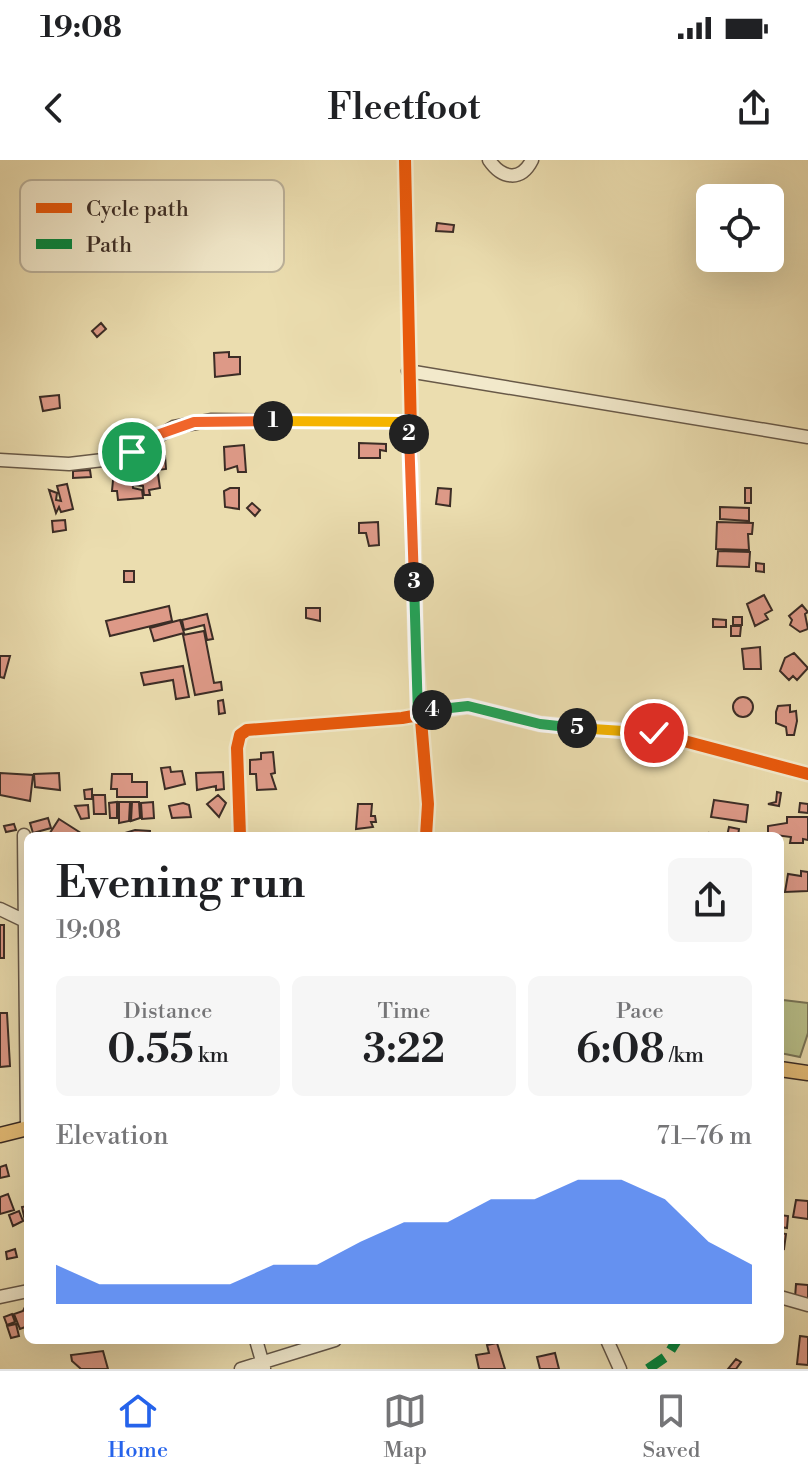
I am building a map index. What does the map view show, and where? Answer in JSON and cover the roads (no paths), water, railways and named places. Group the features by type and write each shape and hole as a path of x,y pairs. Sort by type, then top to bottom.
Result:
{"main road":[{"path":"784,1070 808,1073"},
{"path":"0,1135 24,1129"}],"street":[{"path":"405,160 418,716 428,804 426,832"},
{"path":"489,160 503,174 512,177 526,171 532,160"},
{"path":"408,371 808,437"},
{"path":"0,460 69,464 103,460 132,452 174,427 212,420 409,422"},
{"path":"240,832 237,748 240,735 247,730 418,716 435,709 468,706 540,724 654,733 808,774"},
{"path":"0,909 24,921"},
{"path":"0,1297 24,1292"},
{"path":"784,1298 808,1305"},
{"path":"257,1344 264,1366"},
{"path":"241,1369 264,1366 324,1344"},
{"path":"609,1344 620,1369"}]}
